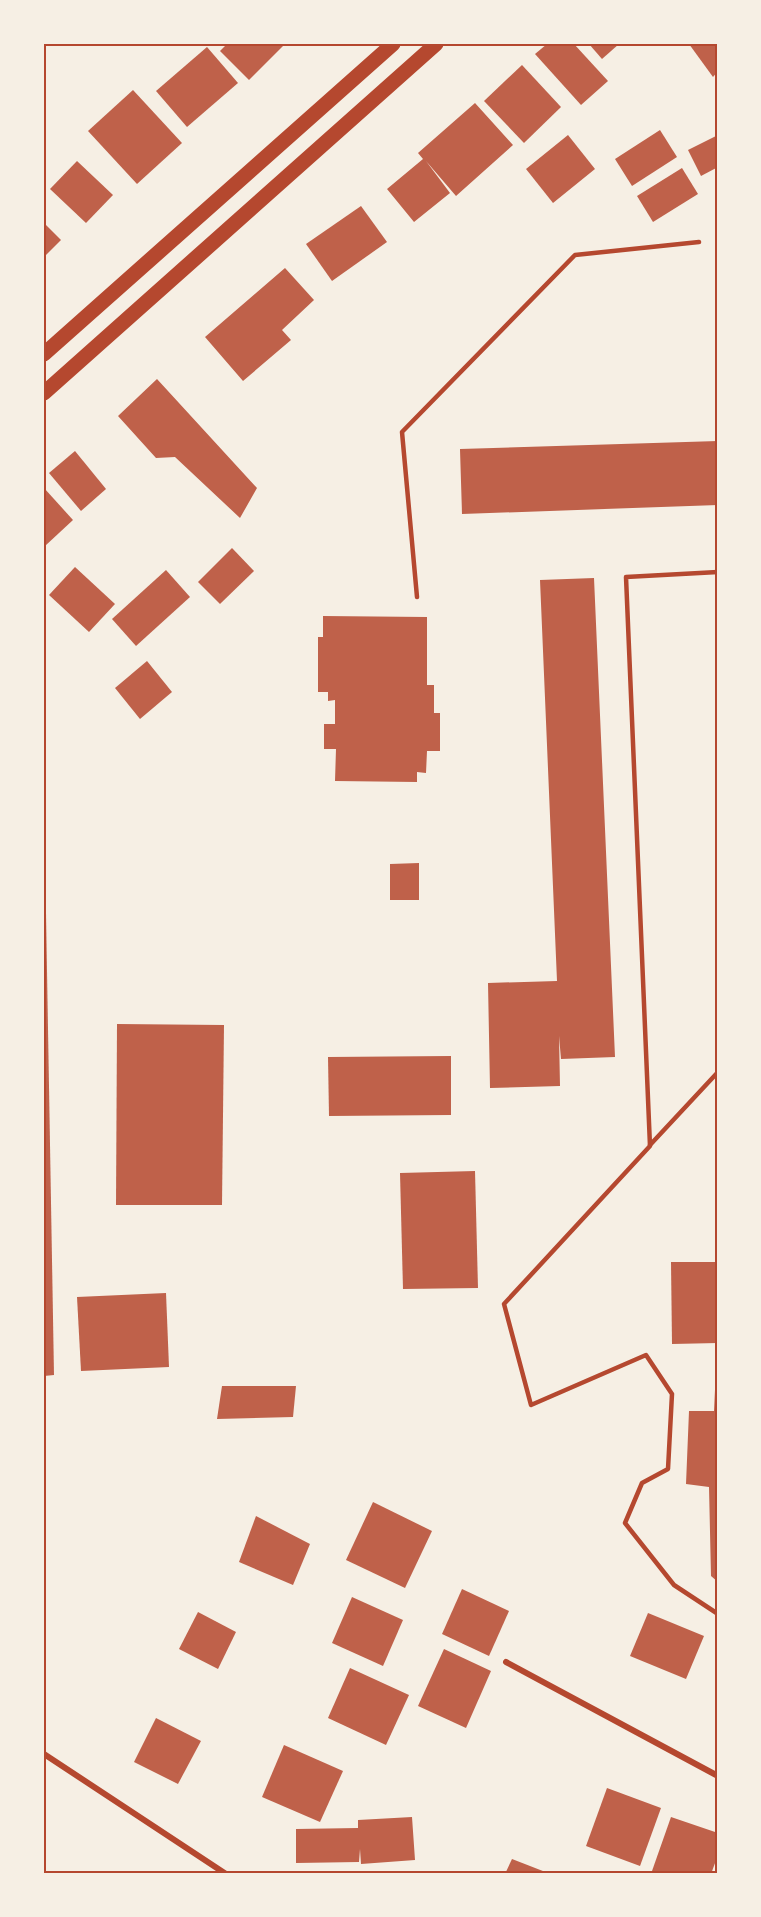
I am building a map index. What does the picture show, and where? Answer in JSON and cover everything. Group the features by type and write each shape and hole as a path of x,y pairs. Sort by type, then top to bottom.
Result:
{"main road":[{"path":"44,354 393,44"},
{"path":"44,393 436,44"}],"street":[{"path":"506,1662 717,1776"},
{"path":"44,1754 226,1874"}],"lane":[{"path":"417,597 402,432 575,255 699,242"},
{"path":"650,1146 627,577 717,572"},
{"path":"717,1072 504,1304 531,1405 646,1354 672,1394 668,1469 642,1483 626,1523 674,1585 717,1614"}],"building":[{"path":"227,44 285,44 249,80 220,51"},
{"path":"547,44 574,44 608,81 581,105 535,54"},
{"path":"589,44 619,44 602,59"},
{"path":"689,44 718,44 718,71 713,77"},
{"path":"207,47 238,83 187,127 156,91"},
{"path":"522,65 561,107 524,143 484,101"},
{"path":"133,90 182,143 137,184 88,131"},
{"path":"475,103 513,145 456,196 426,161 450,193 414,222 387,189 423,159 418,153"},
{"path":"660,130 677,157 632,186 615,159"},
{"path":"568,135 595,169 553,203 526,169"},
{"path":"718,135 718,167 701,176 688,150"},
{"path":"77,161 113,195 86,223 50,189"},
{"path":"682,168 698,194 653,222 637,196"},
{"path":"361,206 387,242 332,281 306,244"},
{"path":"44,223 61,240 44,257"},
{"path":"285,268 314,300 282,330 291,340 243,381 205,337"},
{"path":"157,379 257,488 240,518 175,457 156,458 118,416"},
{"path":"718,441 718,505 462,514 460,449"},
{"path":"75,451 106,489 81,511 49,473"},
{"path":"44,488 73,520 45,546 44,545"},
{"path":"232,548 254,571 220,604 198,582"},
{"path":"75,567 115,604 89,632 49,595"},
{"path":"166,570 190,597 136,646 112,619"},
{"path":"594,578 615,1057 561,1059 559,1036 560,1086 490,1088 488,983 557,981 540,580"},
{"path":"323,616 427,617 427,685 434,685 434,713 440,713 440,751 427,751 426,773 417,772 417,782 335,781 336,749 324,749 324,724 335,724 335,700 328,701 328,692 318,692 318,637 323,637"},
{"path":"147,661 172,692 140,719 115,688"},
{"path":"419,863 419,900 390,900 390,864"},
{"path":"44,913 46,913 54,1375 44,1376"},
{"path":"117,1024 224,1025 222,1205 116,1205"},
{"path":"451,1056 451,1115 329,1116 328,1057"},
{"path":"475,1171 478,1288 403,1289 400,1173"},
{"path":"671,1262 718,1262 718,1343 672,1344"},
{"path":"166,1293 169,1367 81,1371 77,1297"},
{"path":"716,1368 718,1368 718,1582 711,1576 709,1487 686,1484 689,1411 714,1411"},
{"path":"222,1386 296,1386 293,1417 217,1419"},
{"path":"373,1502 432,1531 405,1588 346,1560"},
{"path":"256,1516 310,1544 293,1585 239,1562"},
{"path":"462,1589 509,1611 489,1656 442,1634"},
{"path":"352,1597 403,1620 383,1666 332,1643"},
{"path":"198,1612 236,1632 218,1669 179,1649"},
{"path":"648,1613 704,1636 686,1679 630,1656"},
{"path":"444,1649 491,1671 466,1728 418,1706"},
{"path":"350,1668 409,1695 386,1745 328,1718"},
{"path":"156,1718 201,1741 178,1784 134,1762"},
{"path":"284,1745 343,1771 320,1822 262,1797"},
{"path":"607,1788 661,1808 640,1866 586,1846"},
{"path":"412,1817 415,1860 361,1864 360,1849 359,1862 296,1863 296,1829 358,1828 358,1820"},
{"path":"671,1817 718,1833 718,1855 711,1874 659,1874 652,1871"},
{"path":"512,1859 548,1873 548,1874 505,1874"}]}
